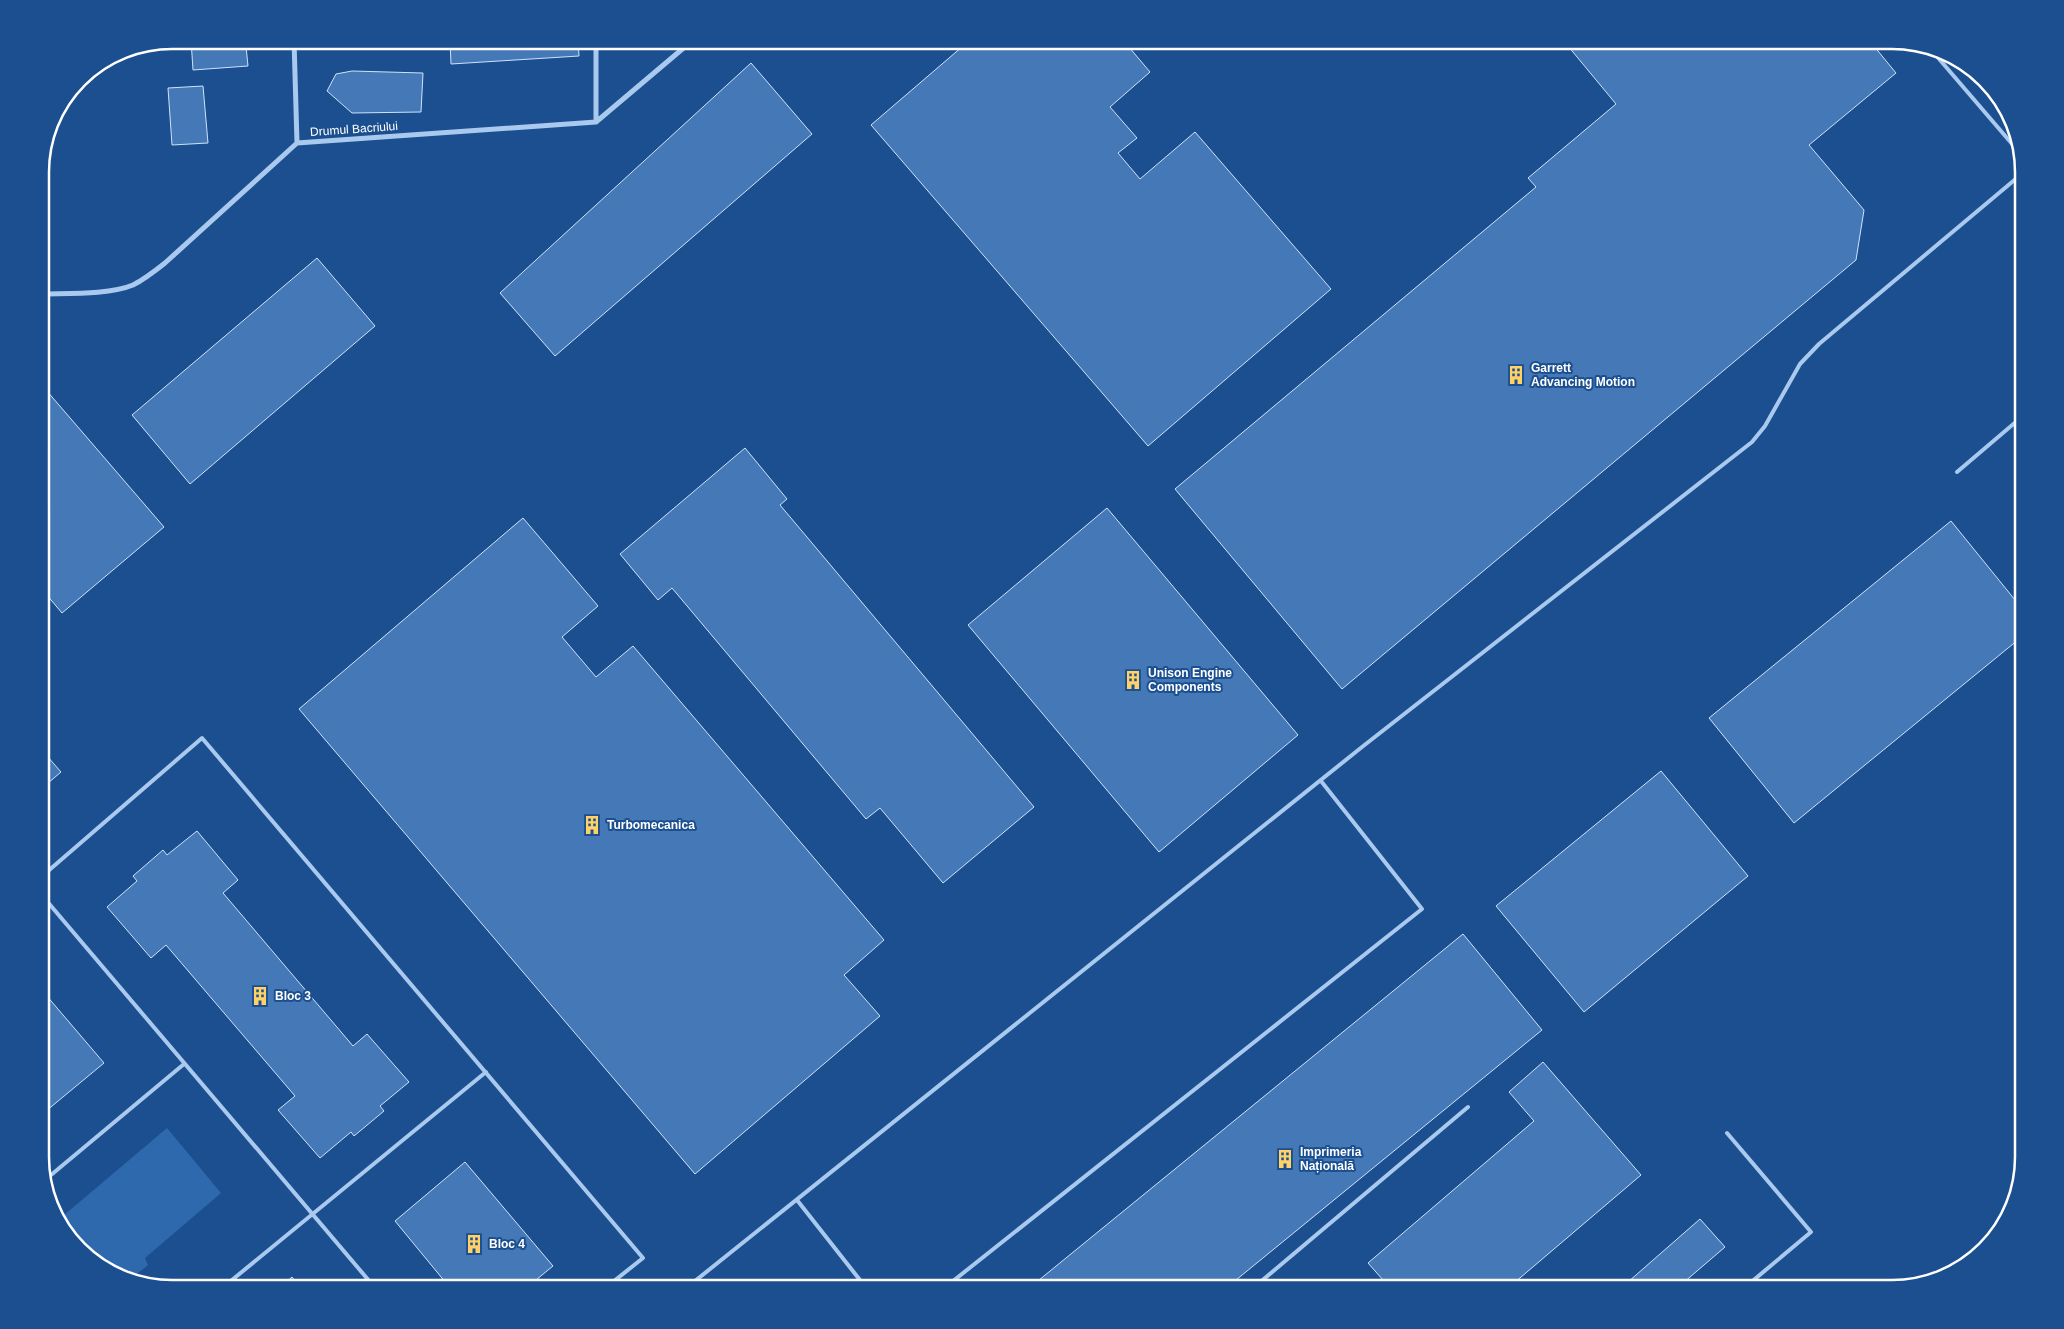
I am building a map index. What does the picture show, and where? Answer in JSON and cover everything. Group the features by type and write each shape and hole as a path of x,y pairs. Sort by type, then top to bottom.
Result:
{"street":[{"path":"294,49 297,143"},
{"path":"596,49 596,122"},
{"path":"596,122 682,49"},
{"name":"Drumul Bacriului","path":"49,294 114,290 132,285 148,276 297,143 596,122"}],"lane":[{"path":"1938,58 2012,144"},
{"path":"697,1280 1321,781 1752,442 1765,426 1800,364 1819,344 2015,180"},
{"path":"1958,472 2015,423"},
{"path":"49,870 202,738 643,1258 615,1280"},
{"path":"954,1280 1422,909 1321,781"},
{"path":"49,904 368,1280"},
{"path":"50,1176 184,1064"},
{"path":"232,1280 486,1072"},
{"path":"1263,1280 1468,1107"},
{"path":"1727,1133 1811,1232 1755,1280"},
{"path":"797,1200 860,1280"}],"shaded area":[{"path":"167,1128 221,1193 145,1258 148,1265 136,1275 117,1268 91,1250 74,1232 63,1216"}],"building":[{"path":"192,49 246,49 248,66 193,70"},
{"path":"450,49 579,49 579,56 451,64"},
{"path":"960,49 1131,49 1150,72 1110,107 1137,138 1118,153 1140,179 1195,132 1331,289 1148,446 871,125"},
{"name":"Garrett Advancing Motion","path":"1570,49 1876,49 1896,73 1809,145 1864,210 1856,260 1342,689 1175,489 1536,187 1528,178 1616,104"},
{"path":"751,63 812,134 555,356 500,293"},
{"path":"352,71 423,73 421,112 352,113 327,91 336,74"},
{"path":"203,86 208,143 172,145 168,88"},
{"path":"317,258 375,326 190,484 132,415"},
{"path":"49,393 164,527 62,613 49,598"},
{"path":"745,448 787,499 780,505 1034,807 943,883 880,808 866,819 672,588 658,600 620,554"},
{"name":"Unison Engine Components","path":"1107,508 1298,735 1159,852 968,625"},
{"name":"Turbomecanica","path":"523,518 598,606 562,637 596,677 633,646 884,940 844,975 880,1016 695,1174 299,709"},
{"path":"1951,521 2015,600 2015,642 1794,823 1709,718"},
{"path":"49,758 61,772 49,782"},
{"path":"1661,771 1748,876 1584,1012 1496,906"},
{"name":"Bloc 3","path":"197,831 238,880 223,893 353,1046 367,1034 409,1082 380,1106 384,1111 354,1136 351,1132 320,1158 278,1110 295,1096 166,945 151,958 107,907 137,881 133,876 163,850 167,855"},
{"name":"Imprimeria Națională","path":"1463,934 1542,1030 1236,1280 1039,1280"},
{"path":"49,999 104,1063 49,1109"},
{"path":"1543,1062 1641,1175 1518,1280 1383,1280 1368,1263 1534,1121 1509,1092"},
{"name":"Bloc 4","path":"465,1162 553,1266 536,1280 444,1280 395,1221"},
{"path":"1700,1219 1725,1247 1686,1280 1630,1280"}],"place":[{"name":"Garrett Advancing Motion","path":"1516,375"},
{"name":"Unison Engine Components","path":"1133,680"},
{"name":"Turbomecanica","path":"592,825"},
{"name":"Bloc 3","path":"260,996"},
{"name":"Imprimeria Națională","path":"1285,1159"},
{"name":"Bloc 4","path":"474,1244"}]}
